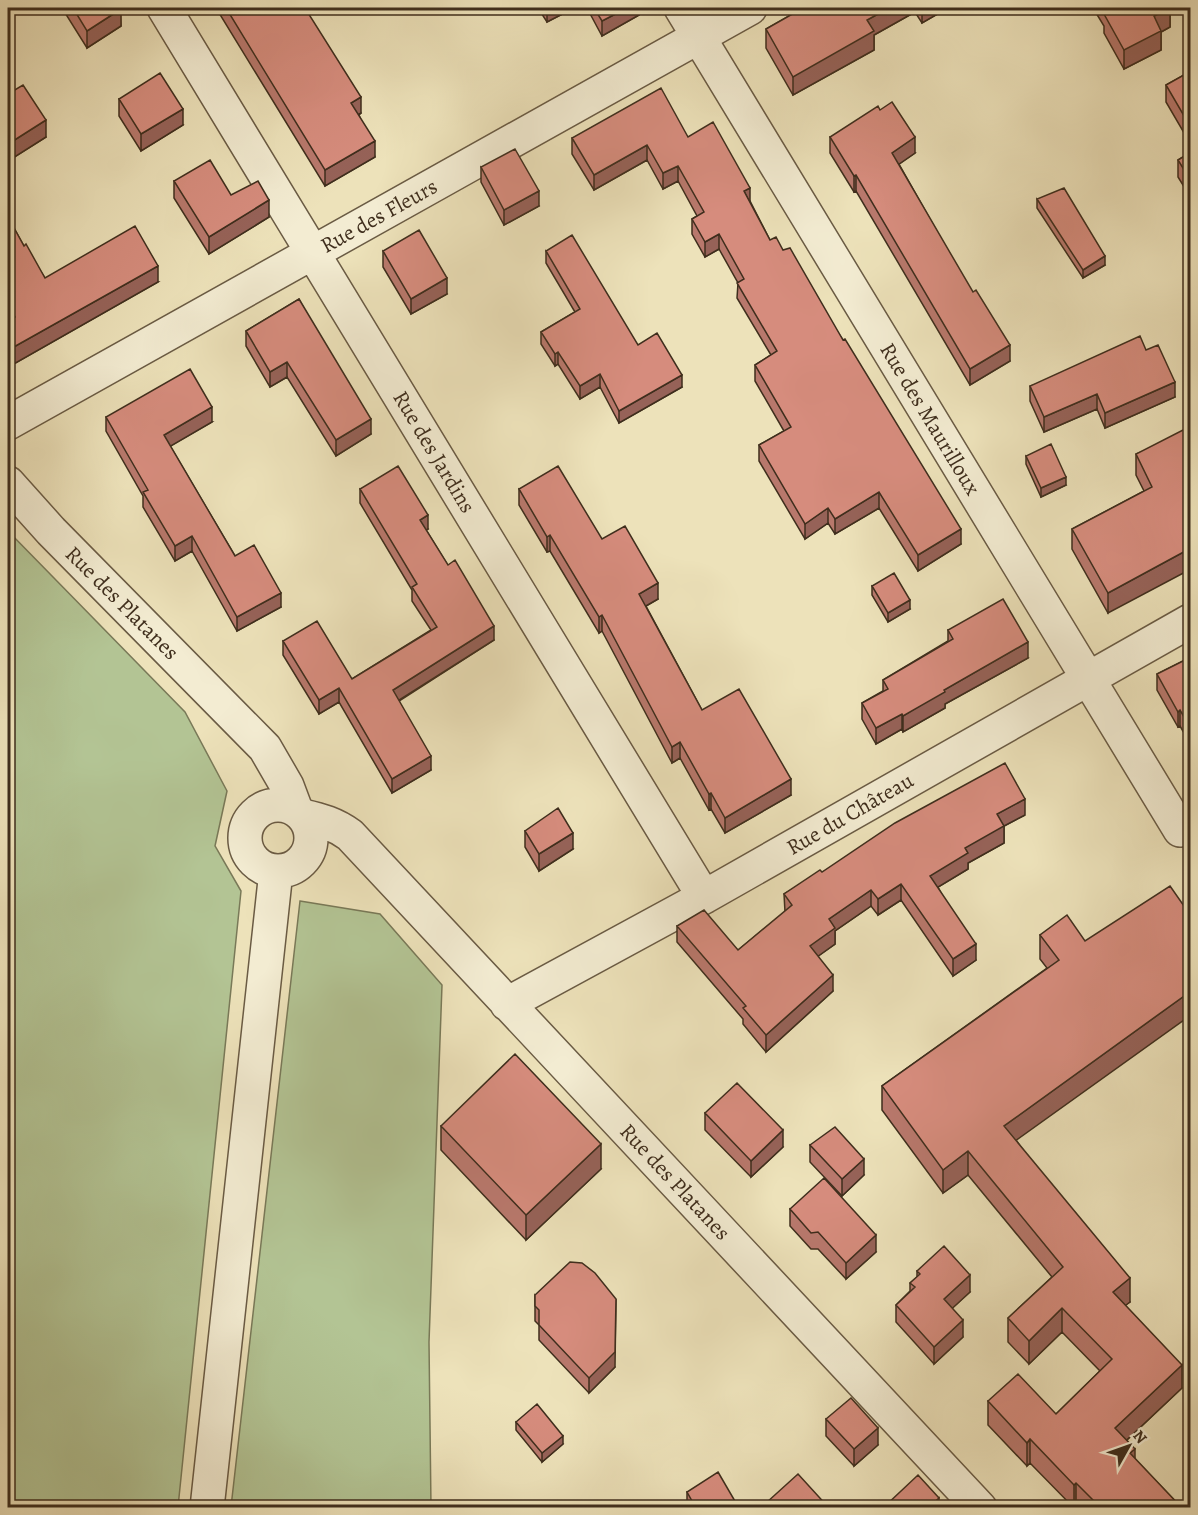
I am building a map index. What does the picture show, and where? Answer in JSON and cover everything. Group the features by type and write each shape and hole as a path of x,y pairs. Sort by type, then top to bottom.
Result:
{"street":[{"name":"Rue des Jardins","path":"164,8 704,897"},
{"name":"Rue des Maurilloux","path":"681,8 1180,830"},
{"name":"Rue des Fleurs","path":"8,423 750,8"},
{"name":"Rue des Platanes","path":"8,483 51,531 265,748 287,786 299,813 309,825 310,847 305,858"},
{"name":"Rue du Château","path":"507,1004 704,897 1191,621"},
{"name":"Rue des Platanes","path":"239,721 260,777 260,810 278,805 287,806 299,813 326,821 339,827 370,857 980,1508"},
{"path":"260,810 252,818 245,837 246,847 257,864 276,871 287,870 305,858 327,852 370,857"},
{"path":"207,1508 276,871"}],"green space":[{"path":"8,531 185,712 227,791 215,846 241,891 178,1507 8,1507"},
{"path":"300,901 380,914 442,985 429,1342 431,1507 231,1507"}],"building":[{"path":"73,8 120,8 121,9 87,31"},
{"path":"226,8 305,8 361,97 351,103 375,141 325,170"},
{"path":"594,8 627,8 602,21"},
{"path":"803,8 889,8 867,20 874,31 793,77 766,29"},
{"path":"1104,8 1170,8 1154,16 1161,31 1124,50 1104,14 1108,13"},
{"path":"1191,71 1191,119 1187,121 1166,85"},
{"path":"160,73 183,109 141,134 119,99"},
{"path":"23,85 46,120 13,141 8,133 8,94"},
{"path":"661,88 688,137 713,122 750,188 744,191 770,240 776,237 783,250 790,248 843,340 845,339 961,529 918,555 879,492 835,519 828,508 805,524 759,445 791,427 755,365 777,351 737,283 744,279 719,234 705,242 692,219 704,212 678,166 663,173 647,145 594,175 572,138"},
{"path":"892,102 915,137 892,153 973,292 976,290 1010,345 970,369 856,175 854,176 830,137 878,106 880,110"},
{"path":"515,149 539,191 504,210 481,167"},
{"path":"1191,152 1191,181 1178,160"},
{"path":"210,160 231,195 258,181 269,200 209,237 174,181"},
{"path":"1064,188 1105,256 1083,270 1037,199"},
{"path":"8,217 45,278 135,226 158,266 12,348 8,341 8,321 15,317 8,304"},
{"path":"419,230 447,278 411,299 383,251"},
{"path":"572,235 638,345 657,333 682,375 619,411 600,374 580,386 558,352 555,354 541,332 580,309 546,251"},
{"path":"299,299 371,419 336,440 287,362 270,372 246,331"},
{"path":"1140,336 1146,350 1158,345 1175,382 1105,413 1097,394 1044,417 1030,386"},
{"path":"190,369 212,407 164,435 235,556 254,545 281,593 237,617 192,536 175,546 143,492 148,490 106,417"},
{"path":"1185,429 1188,433 1191,432 1191,548 1108,593 1072,529 1152,487 1136,454"},
{"path":"1051,444 1066,477 1041,488 1026,456"},
{"path":"398,466 428,515 420,520 448,565 455,560 494,626 393,690 431,756 392,779 339,688 319,700 283,641 317,621 352,679 437,627 412,587 417,584 360,489"},
{"path":"558,466 602,539 625,526 658,583 639,594 702,710 739,689 791,779 725,818 680,742 672,747 602,615 599,617 550,535 547,537 519,489"},
{"path":"894,573 910,600 888,613 872,586"},
{"path":"1003,599 1028,642 903,716 902,714 876,728 862,703 888,689 883,680 953,639 948,630"},
{"path":"1191,657 1191,729 1180,710 1178,712 1157,674"},
{"path":"1005,763 1025,799 997,814 1004,826 965,848 968,853 930,876 976,944 953,959 901,884 878,899 871,890 829,919 835,928 810,946 833,975 766,1035 743,1008 746,1006 677,926 704,910 738,950 792,905 784,894 820,870 822,872 895,823"},
{"path":"558,808 573,833 539,854 525,831"},
{"path":"1170,886 1191,916 1191,991 1004,1126 1130,1278 1113,1292 1182,1365 1115,1428 1135,1449 1130,1453 1182,1508 1101,1508 1076,1483 1074,1485 1030,1439 1027,1443 988,1401 1018,1374 1056,1414 1112,1359 1062,1308 1029,1341 1008,1318 1063,1267 968,1151 943,1170 882,1086 1059,960 1040,935 1067,915 1085,941"},
{"path":"515,1054 601,1144 526,1215 441,1126"},
{"path":"737,1083 783,1130 751,1161 705,1113"},
{"path":"835,1127 864,1159 842,1179 810,1145"},
{"path":"824,1178 876,1235 846,1263 818,1232 811,1233 790,1209"},
{"path":"944,1246 970,1275 944,1299 963,1320 934,1347 896,1305 915,1287 910,1283 920,1274 917,1271"},
{"path":"570,1262 582,1263 595,1273 616,1299 615,1352 589,1378 539,1325 539,1310 535,1306 535,1295"},
{"path":"851,1398 878,1428 854,1449 826,1419"},
{"path":"537,1404 563,1436 542,1453 516,1422"},
{"path":"718,1472 739,1508 696,1508 687,1492"},
{"path":"798,1474 829,1508 770,1508 766,1503"},
{"path":"918,1475 939,1498 928,1508 883,1508"}]}
